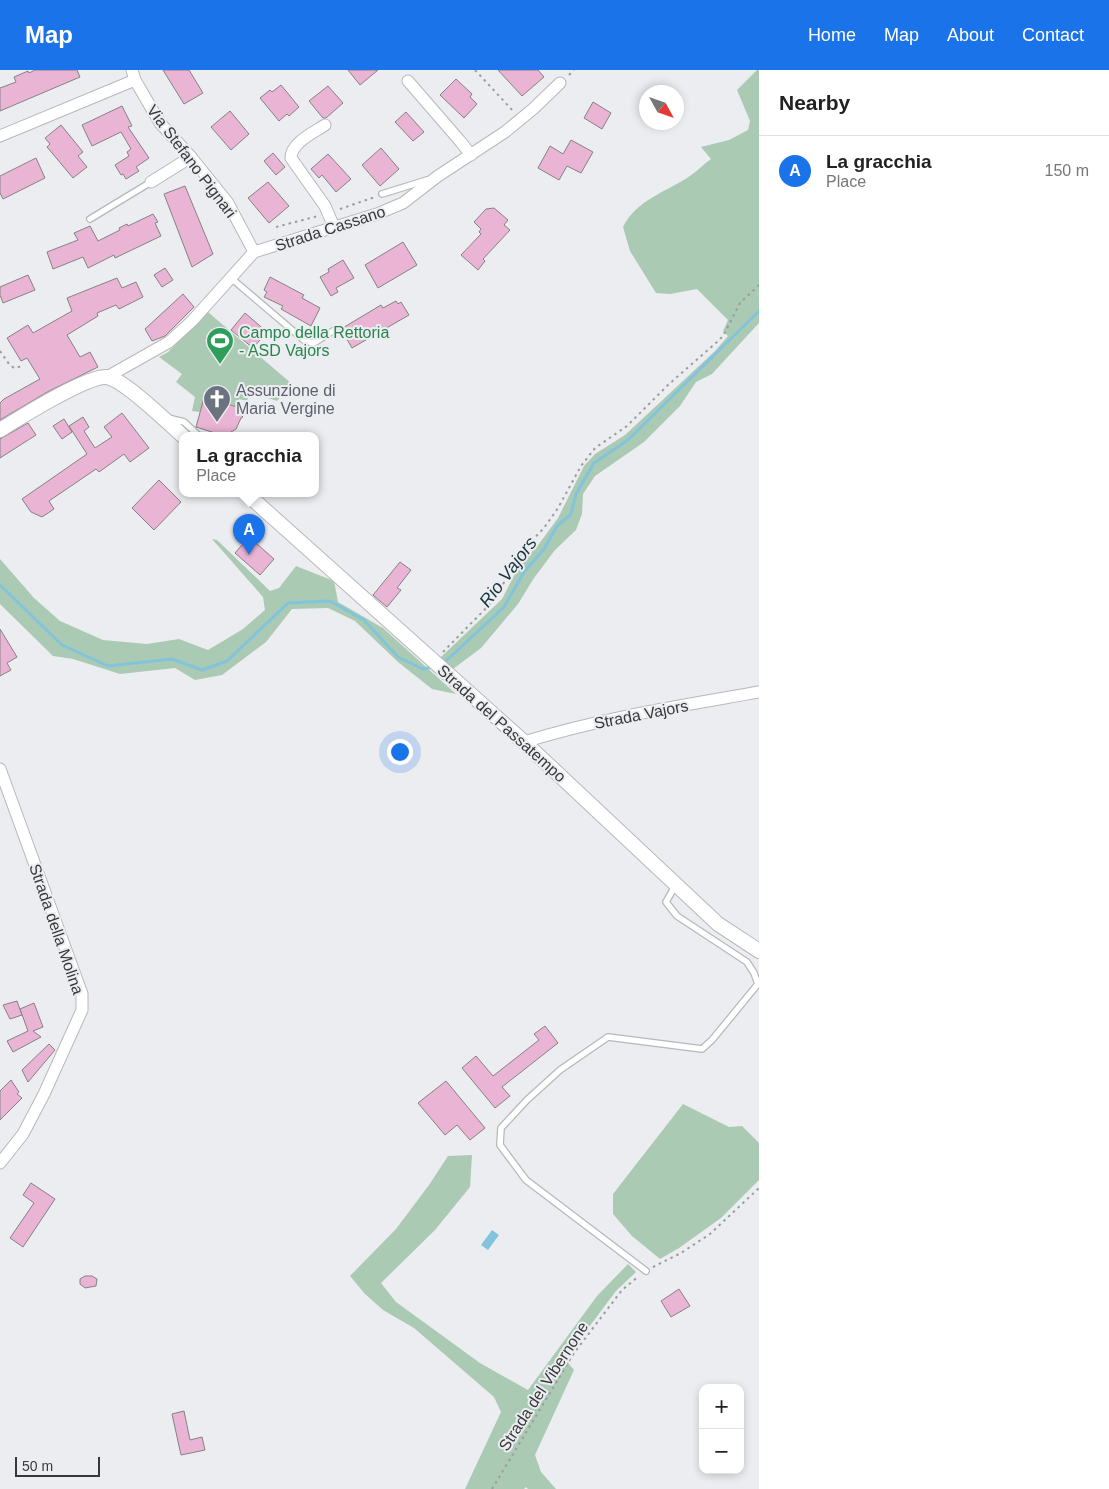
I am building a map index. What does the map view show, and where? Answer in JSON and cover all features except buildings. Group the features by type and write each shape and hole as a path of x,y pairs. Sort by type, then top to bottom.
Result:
{"street":[{"path":"0,136 133,75"},
{"name":"Via Stefano Pignari","path":"133,75 160,123 191,157 228,203 254,252"},
{"path":"408,81 470,155"},
{"name":"Strada Cassano","path":"107,377 169,342 192,321 254,252 377,214 403,203 438,176 521,119 560,83"},
{"path":"325,125 294,147 291,158 325,206 334,227"},
{"path":"151,182 191,157"},
{"path":"0,430 90,379 107,377 128,387 179,432"},
{"name":"Strada del Passatempo","path":"250,497 524,742 718,924 759,950"},
{"name":"Strada Vajors","path":"524,742 634,714 759,692"},
{"name":"Strada della Molina","path":"0,769 82,994 82,1010 44,1094 23,1134 0,1163"}],"lane":[{"path":"382,194 438,176"},
{"path":"90,219 151,182"},
{"path":"230,278 305,341 314,343 336,329"},
{"path":"159,415 184,422 195,432"},
{"path":"646,1271 526,1180 500,1145 500,1128 560,1070 608,1037 702,1049 712,1040 758,984 747,962 677,916 666,902 676,884"}],"path":[{"path":"475,70 521,119"},
{"path":"438,665 494,601 524,549 544,528 558,508 581,466 595,448 627,426 669,384 717,342 723,336 740,303 759,286"},
{"path":"0,351 14,368 23,366"},
{"name":"Strada del Vibernone","path":"492,1489 574,1353 622,1290 646,1271 681,1253 710,1234 759,1188"}],"green space":[{"path":"759,70 759,323 712,374 696,382 680,406 644,442 595,476 583,494 582,514 576,530 555,550 518,604 481,648 453,669 440,658 502,599 519,566 539,544 558,518 584,466 595,454 625,435 715,351 728,336 723,331 728,320 697,289 670,294 656,293 630,251 623,227 644,203 690,176 711,159 701,147 729,140 748,130 750,121 737,90"},
{"name":"Campo della Rettoria - ASD Vajors","path":"208,312 292,384 277,401 250,392 247,401 239,399 238,407 204,398 200,412 192,411 195,397 176,382 182,374 159,357 168,352"},
{"path":"212,539 217,540 270,591 279,588 296,566 334,581 338,602 383,628 456,694 432,689 398,662 355,621 328,608 292,609 266,642 222,675 195,680 175,668 120,674 73,659 53,656 0,604 0,559 34,598 60,621 103,640 147,644 179,639 208,650 243,629 265,610 263,597"},
{"path":"683,1104 729,1127 742,1126 759,1143 759,1180 721,1218 660,1259 632,1236 613,1214 613,1194"},
{"path":"472,1155 470,1187 435,1230 381,1283 396,1302 480,1363 528,1390 597,1296 628,1264 636,1272 616,1291 565,1359 574,1370 535,1455 541,1472 556,1489 528,1489 526,1487 524,1489 465,1489 501,1412 494,1397 414,1328 383,1310 365,1294 350,1276 396,1229 448,1156"}],"water":[{"path":"492,1230 499,1235 488,1250 481,1245"}],"waterway":[{"name":"Rio Vajors","path":"441,663 446,661 504,607 524,572 544,549 557,526 571,514 576,494 594,463 628,440 759,311"},
{"name":"Rio Vajors","path":"0,585 62,645 108,666 172,659 202,670 227,661 288,603 330,601 364,620 398,657 423,669 433,667"}],"place":[{"name":"Campo della Rettoria - ASD Vajors","path":"220,365"},
{"name":"Assunzione di Maria Vergine","path":"217,423"},
{"name":"La gracchia","path":"249,555"}]}
